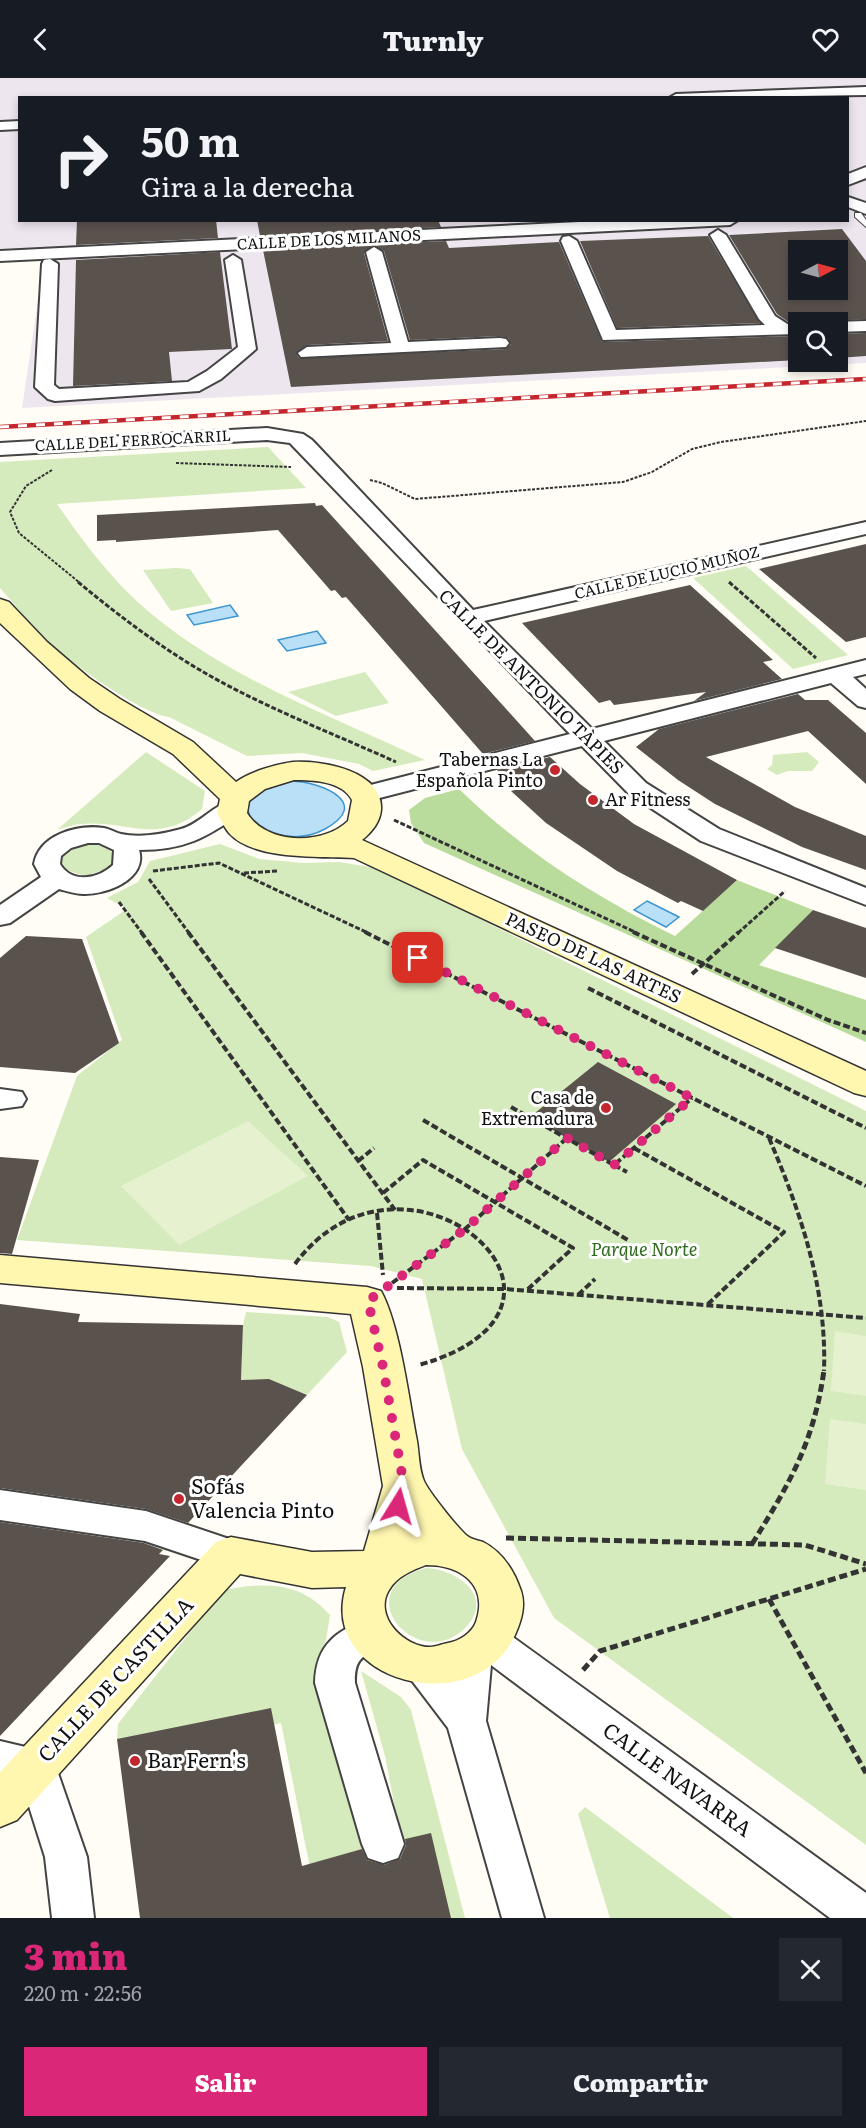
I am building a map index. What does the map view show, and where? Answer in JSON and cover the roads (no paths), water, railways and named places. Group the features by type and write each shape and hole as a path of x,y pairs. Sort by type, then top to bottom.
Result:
{"main road":[{"path":"0,607 42,653 71,677 108,704 192,754 234,802"},
{"path":"192,754 282,773"},
{"path":"314,771 336,776 352,784 364,794 368,807 360,827 343,838 315,847 280,846 250,837 237,826 232,815 234,802 256,780 282,773 314,771"},
{"name":"PASEO DE LAS ARTES","path":"360,827 370,837 391,849 694,973 866,1061"},
{"name":"PASEO DE LAS ARTES","path":"315,847 360,849 866,1085"},
{"path":"0,1269 289,1294 376,1295 383,1367 404,1486 380,1566"},
{"path":"312,1570 368,1629 377,1644 398,1658 424,1666 450,1664 480,1649 501,1621 503,1598 494,1576 464,1554 404,1486"},
{"path":"368,1629 362,1602 368,1581 380,1566 402,1552 424,1547 464,1554"},
{"path":"231,1555 312,1570 380,1566"},
{"name":"CALLE DE CASTILLA","path":"0,1804 18,1763 231,1555"}],"street":[{"path":"705,78 717,96 866,91"},
{"path":"0,126 18,125"},
{"path":"716,228 768,319 788,328"},
{"name":"CALLE DE LOS MILANOS","path":"0,256 50,258 232,252 716,228"},
{"path":"565,235 609,336 788,330"},
{"path":"372,245 401,348"},
{"path":"50,258 44,387 54,395 192,387 239,358 247,349 232,252"},
{"path":"848,327 866,326"},
{"path":"307,354 500,343"},
{"name":"CALLE DEL FERROCARRIL","path":"0,449 267,434"},
{"name":"CALLE DE ANTONIO TÀPIES","path":"267,434 296,438 305,444 468,618 637,788 710,835 803,874 866,897"},
{"name":"CALLE DE LUCIO MUÑOZ","path":"468,618 866,528"},
{"path":"364,794 866,667"},
{"path":"836,675 866,701"},
{"path":"193,834 234,802"},
{"path":"125,849 127,865 117,876 104,882 85,885 54,880 46,872 42,862 46,853 56,844 87,835 104,836 125,849 193,834 250,837"},
{"path":"0,917 54,880"},
{"path":"0,1505 146,1526 231,1555"},
{"path":"368,1629 346,1647 335,1667 334,1683 346,1715 383,1844"},
{"path":"466,1721 480,1649"},
{"name":"CALLE NAVARRA","path":"480,1649 560,1695 865,1918"},
{"path":"424,1666 466,1721 523,1918"},
{"path":"18,1763 66,1857 74,1918"}],"water":[{"path":"230,605 238,616 194,625 187,615"},
{"path":"317,631 326,643 287,651 278,640"},
{"path":"292,781 316,785 337,796 343,803 344,811 339,820 325,829 304,836 284,836 267,831 254,822 248,810 251,799 265,789"},
{"path":"647,901 679,917 666,927 634,910"}],"railway":[{"path":"0,427 866,379"}],"place":[{"name":"Tabernas La Española Pinto","path":"555,770"},
{"name":"Ar Fitness","path":"593,800"},
{"name":"Casa de Extremadura","path":"606,1108"},
{"name":"Sofás Valencia Pinto","path":"179,1499"},
{"name":"Bar Fern's","path":"135,1761"}],"park label":[{"name":"Parque Norte","path":"644,1250"}]}
